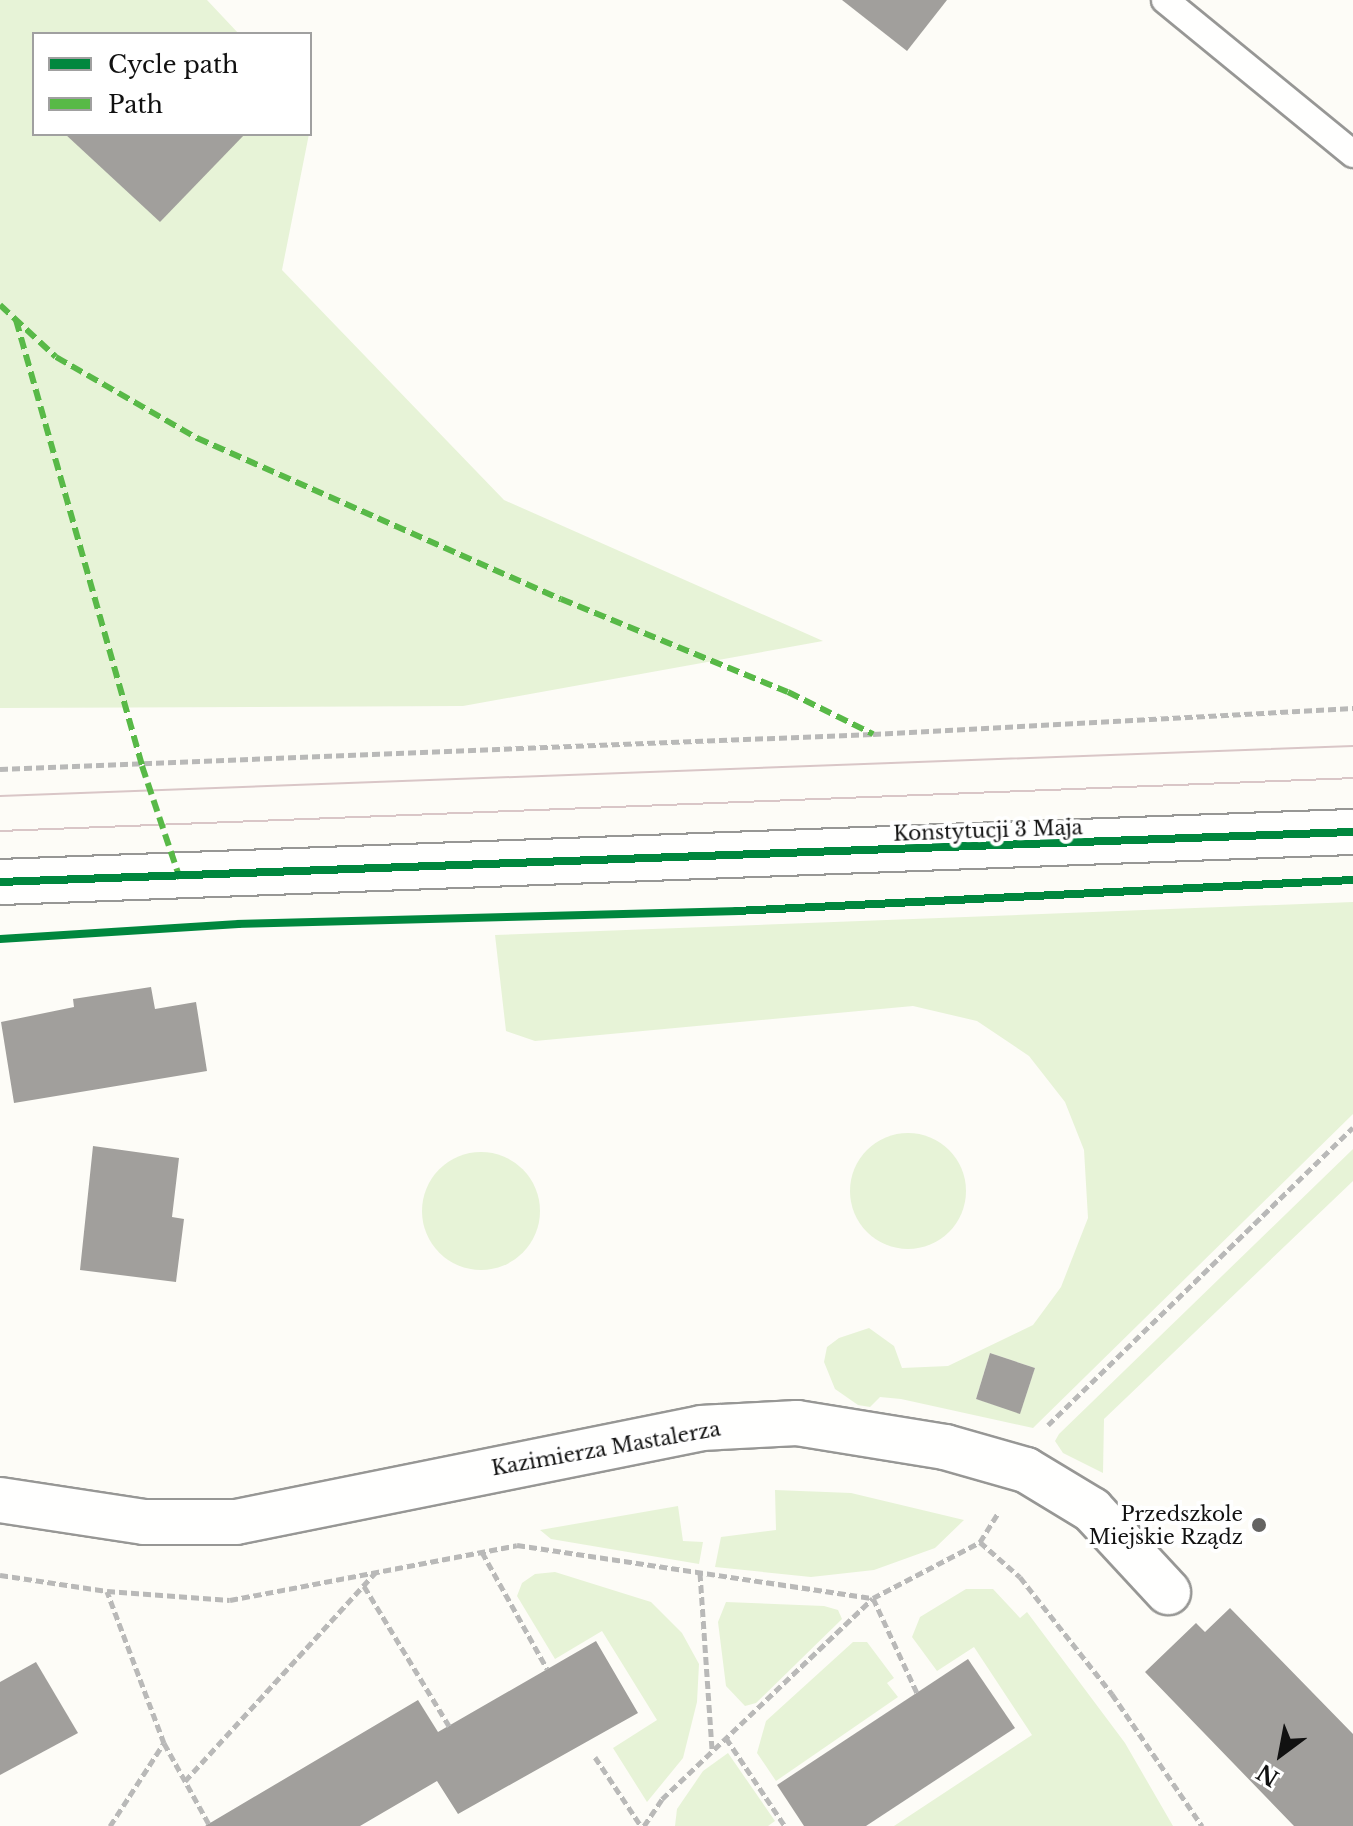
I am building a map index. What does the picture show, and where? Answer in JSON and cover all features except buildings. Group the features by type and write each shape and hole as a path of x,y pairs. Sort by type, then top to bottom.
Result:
{"street":[{"name":"Konstytucji 3 Maja","path":"0,882 1353,832"},
{"name":"Kazimierza Mastalerza","path":"0,1500 144,1522 236,1522 701,1428 797,1423 945,1447 1026,1470 1092,1510 1168,1592"}],"lane":[{"path":"1165,0 1353,154"}],"path":[{"path":"0,769 873,734 1353,708"},
{"path":"980,1542 1020,1577 1112,1694 1202,1826"},
{"path":"0,1575 107,1591 230,1600 517,1545 873,1598 917,1693"},
{"path":"482,1552 547,1669"},
{"path":"185,1781 376,1572"},
{"path":"700,1573 713,1752"},
{"path":"364,1586 449,1726"},
{"path":"107,1591 164,1743 210,1826"},
{"path":"726,1738 785,1826"},
{"path":"110,1826 164,1743"},
{"path":"595,1757 641,1826"}],"green space":[{"path":"0,0 207,0 237,32 32,32 32,136 309,136 282,270 504,500 823,641 463,706 0,708"},
{"path":"1353,902 1353,1114 1033,1428 901,1399 880,1397 870,1407 858,1405 835,1389 824,1362 827,1347 839,1338 869,1328 894,1346 902,1368 948,1366 1033,1325 1061,1287 1088,1218 1084,1150 1065,1102 1029,1056 977,1021 913,1006 535,1041 506,1031 495,935","holes":["990,1353 1035,1368 1020,1413 976,1399"]},
{"path":"908,1133 930,1138 949,1150 961,1169 966,1191 961,1213 949,1232 930,1244 908,1249 886,1244 867,1232 855,1213 850,1191 855,1169 867,1150 886,1138"},
{"path":"1353,1149 1353,1181 1104,1419 1103,1473 1063,1453 1055,1441 1059,1434"},
{"path":"481,1152 504,1156 523,1169 536,1188 540,1211 536,1234 523,1253 504,1266 481,1270 458,1266 439,1253 426,1234 422,1211 426,1188 439,1169 458,1156"},
{"path":"775,1490 851,1493 964,1520 935,1548 874,1570 811,1577 715,1567 721,1537 776,1530"},
{"path":"678,1506 683,1541 703,1542 699,1564 551,1539 540,1530"},
{"path":"555,1572 651,1602 682,1633 699,1664 697,1702 683,1758 647,1802 613,1748 657,1720 602,1631 555,1659 517,1596 522,1583 535,1574"},
{"path":"966,1589 993,1589 1020,1618 1027,1612 1125,1743 1173,1826 894,1826 1032,1735 974,1647 937,1671 912,1637 920,1617"},
{"path":"726,1602 824,1606 838,1610 842,1619 756,1703 745,1706 726,1686 718,1622"},
{"path":"853,1642 867,1642 894,1678 887,1683 898,1697 776,1781 757,1753 766,1721"},
{"path":"728,1753 775,1821 768,1826 675,1826 677,1809 703,1771"}],"tram line":[{"path":"0,796 1353,746"},
{"path":"0,831 1353,778"}],"marked path":[{"path":"0,305 56,357 197,438 561,599 788,692 873,734"},
{"path":"16,320 142,766 180,879"}],"cycle path":[{"path":"0,882 1353,832"},
{"path":"0,939 239,924 736,911 1353,880"}],"place":[{"name":"Przedszkole Miejskie Rządz","path":"1259,1525"}]}
